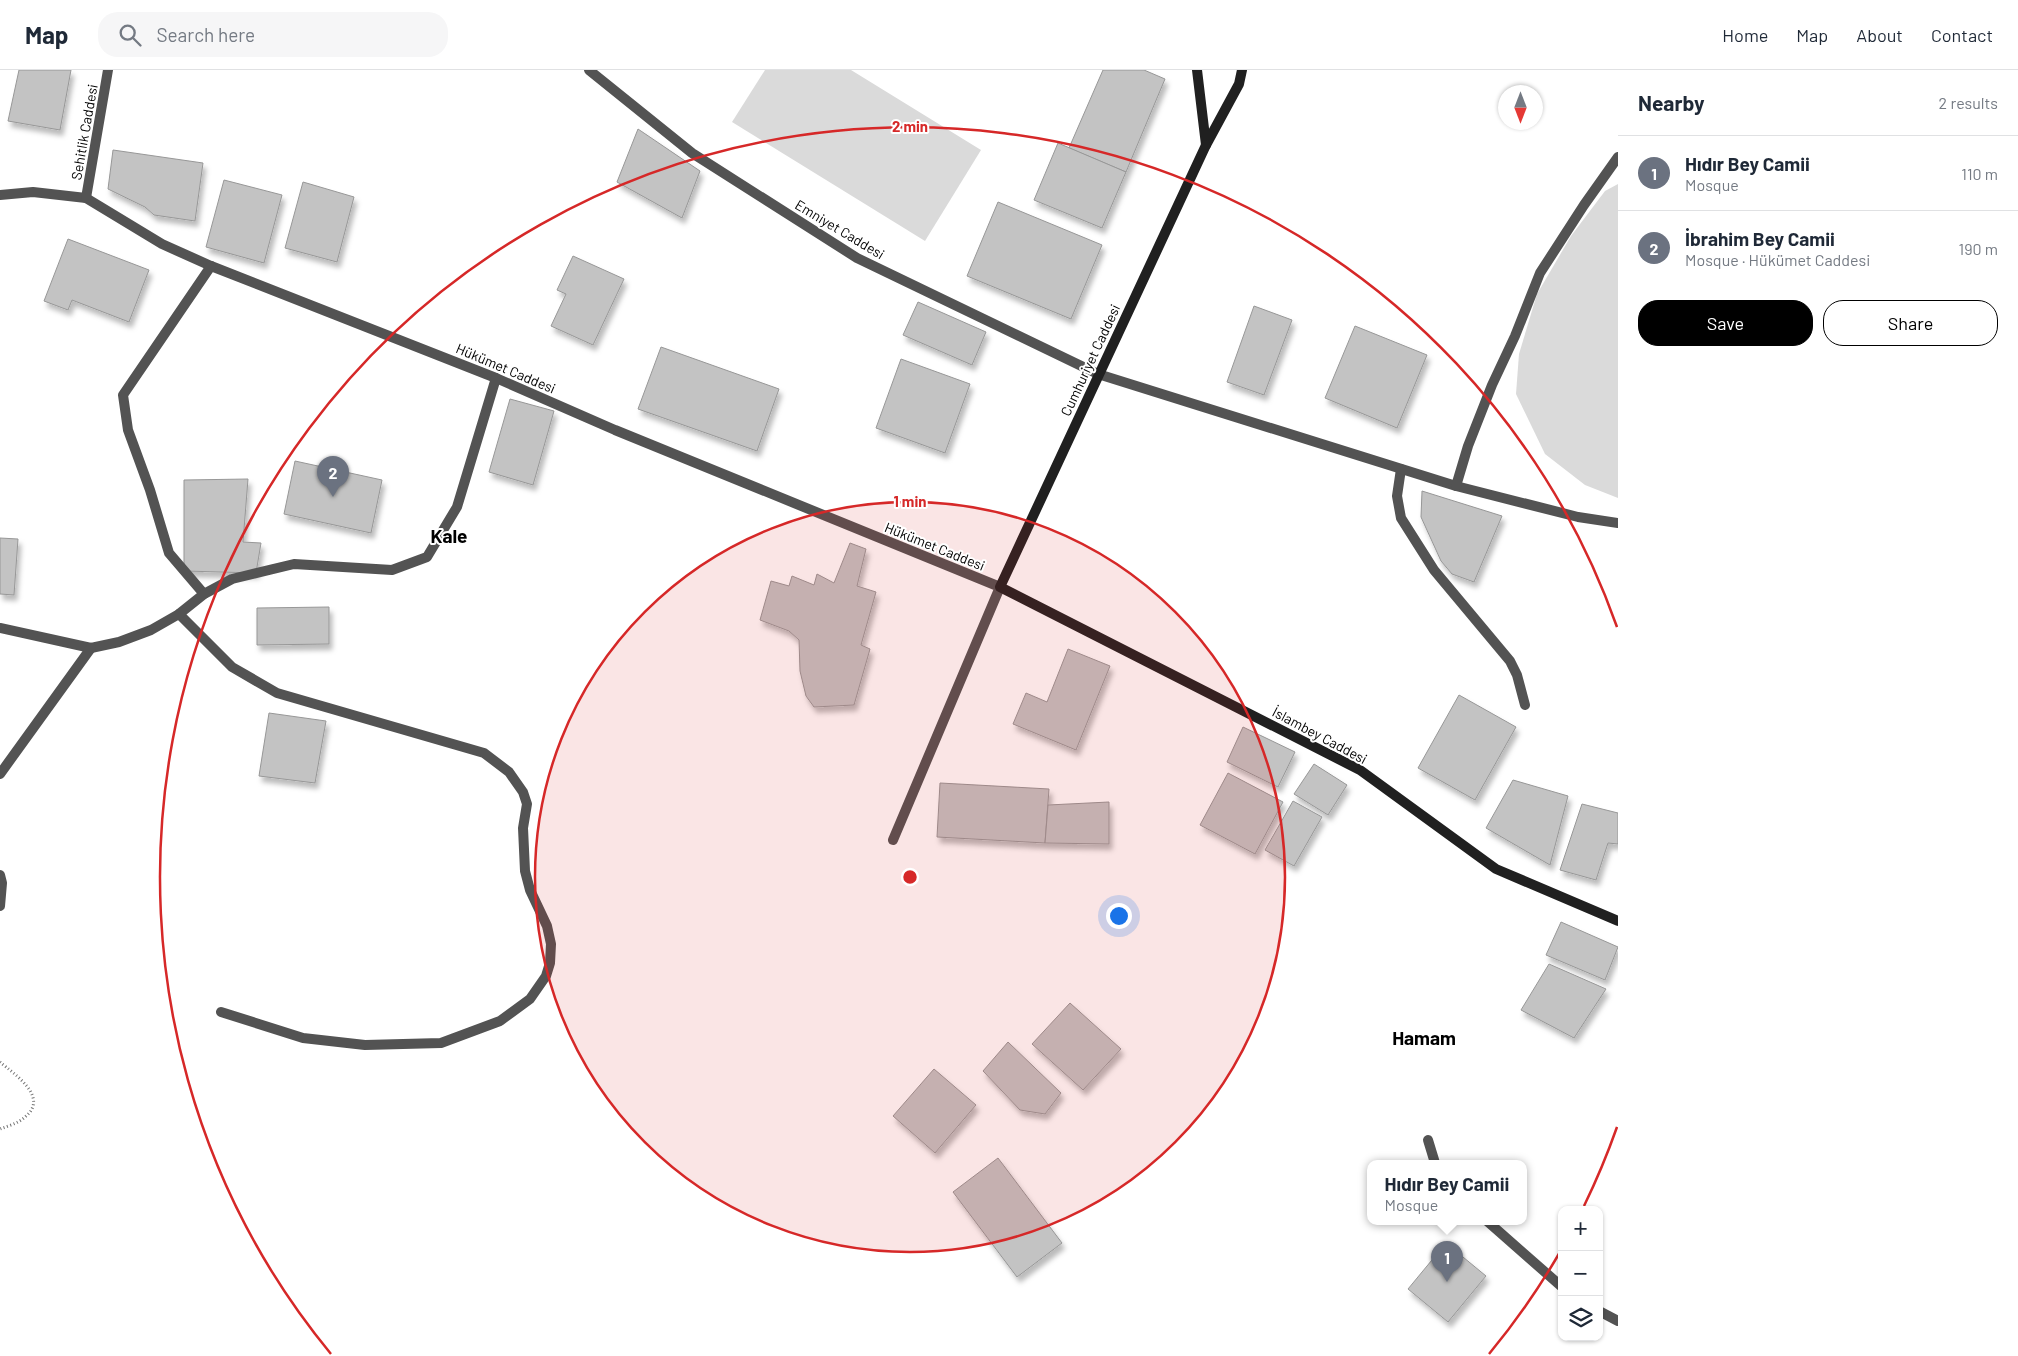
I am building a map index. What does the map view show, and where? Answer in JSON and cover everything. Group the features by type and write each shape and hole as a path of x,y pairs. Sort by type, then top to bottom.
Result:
{"street":[{"name":"Sehitlik Caddesi","path":"86,198 108,70"},
{"name":"Emniyet Caddesi","path":"589,70 692,153 857,258 1098,374 1456,486 1578,517 1618,523"},
{"path":"1197,70 1206,145"},
{"name":"Cumhuriyet Caddesi","path":"1000,587 1206,145 1239,84 1242,70"},
{"path":"1456,486 1485,403 1540,273 1618,157"},
{"name":"Hükümet Caddesi","path":"0,195 33,192 86,198 162,244 210,266 496,378 615,430 1000,587"},
{"path":"204,594 169,554 150,490 128,430 123,395 210,266"},
{"path":"0,628 91,648 118,642 151,630 179,614 204,594 232,580 294,564 392,570 427,557 457,507 496,378"},
{"path":"1402,469 1397,496 1401,518 1434,570 1510,661 1517,675 1525,705"},
{"path":"893,840 1000,587"},
{"name":"İslambey Caddesi","path":"1000,587 1360,770 1496,869 1618,921"},
{"path":"179,614 232,667 277,694 484,753 509,772 520,787 527,804 523,828 525,871 530,890 547,926 551,944 550,963 546,976 530,999 500,1021 440,1043 365,1045 303,1038 221,1012"},
{"path":"0,774 91,648"},
{"path":"0,875 2,883 0,906"},
{"path":"1428,1140 1433,1160"},
{"path":"1492,1225 1558,1283"},
{"path":"1603,1313 1618,1321"}],"path":[{"path":"0,1062 26,1085 32,1092 34,1100 33,1107 24,1119 0,1129"}],"shaded area":[{"path":"765,70 851,70 981,150 925,241 732,122"},
{"path":"1618,184 1618,498 1585,485 1545,454 1516,394 1519,354 1537,294 1571,236 1605,191"}],"building":[{"path":"19,70 71,70 60,130 8,121"},
{"path":"1103,70 1144,70 1165,79 1126,172 1069,148"},
{"path":"638,129 700,171 682,218 617,182"},
{"path":"1058,143 1126,172 1102,228 1034,200"},
{"path":"113,150 203,163 195,221 154,215 145,207 108,189"},
{"path":"224,180 282,195 264,263 206,247"},
{"path":"303,182 354,197 337,262 285,248"},
{"path":"998,202 1102,245 1071,319 967,276"},
{"path":"68,239 149,270 129,322 72,300 68,310 44,301"},
{"path":"573,256 624,279 593,345 551,326 566,294 557,290"},
{"path":"918,302 986,332 972,365 903,335"},
{"path":"1254,306 1292,320 1264,395 1227,382"},
{"path":"1355,326 1427,355 1397,428 1325,398"},
{"path":"661,347 779,389 757,451 638,409"},
{"path":"901,359 970,384 945,453 876,428"},
{"path":"510,399 554,411 533,485 489,472"},
{"path":"295,461 382,480 371,533 284,514"},
{"path":"248,479 243,542 261,543 256,573 184,571 184,480"},
{"path":"1422,491 1502,516 1474,582 1452,574 1441,561 1421,517"},
{"path":"0,538 18,539 14,595 0,594"},
{"path":"850,543 866,549 857,586 876,592 861,645 870,649 854,705 814,707 806,696 800,671 799,640 789,631 760,620 771,581 789,586 792,576 814,585 817,574 834,583"},
{"path":"329,607 329,644 257,645 257,608"},
{"path":"1068,649 1110,666 1076,750 1013,724 1026,693 1047,702"},
{"path":"1459,695 1516,727 1475,800 1418,768"},
{"path":"269,713 326,721 315,783 259,776"},
{"path":"1243,727 1295,752 1278,787 1227,762"},
{"path":"1314,764 1347,785 1328,815 1294,794"},
{"path":"1228,773 1283,802 1255,854 1200,825"},
{"path":"1513,780 1568,796 1550,865 1486,828"},
{"path":"940,783 1049,789 1045,843 937,837"},
{"path":"1293,801 1322,817 1294,866 1265,850"},
{"path":"1109,802 1109,844 1045,843 1048,805"},
{"path":"1582,804 1618,813 1618,844 1608,843 1596,880 1560,870"},
{"path":"1561,922 1618,947 1605,980 1546,955"},
{"path":"1549,964 1606,989 1574,1038 1521,1010"},
{"path":"1070,1003 1121,1049 1083,1090 1032,1044"},
{"path":"1008,1042 1061,1093 1045,1114 1020,1110 983,1071"},
{"path":"934,1069 976,1105 935,1153 893,1116"},
{"path":"998,1158 1062,1243 1017,1277 953,1192"},
{"path":"1446,1243 1486,1276 1448,1322 1408,1289"}],"place":[{"name":"İbrahim Bey Camii","path":"333,497"},
{"name":"Hıdır Bey Camii","path":"1447,1282"}],"district":[{"name":"Kale","path":"449,535"},
{"name":"Hamam","path":"1424,1037"}]}
